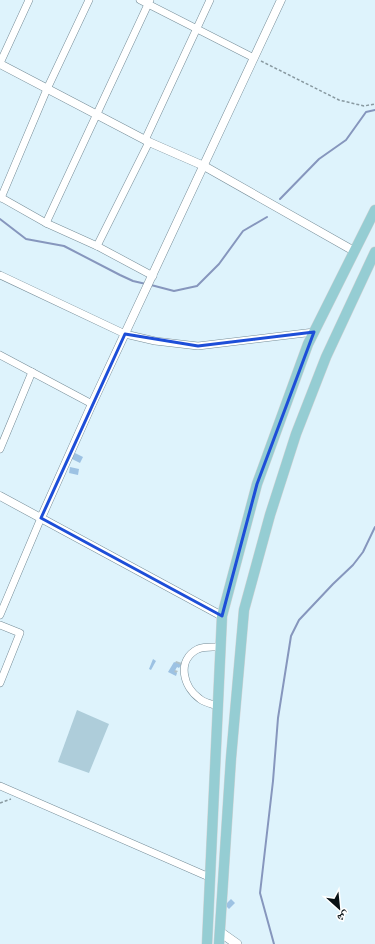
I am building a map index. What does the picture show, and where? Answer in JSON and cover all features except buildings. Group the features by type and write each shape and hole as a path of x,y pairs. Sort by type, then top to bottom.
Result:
{"main road":[{"path":"207,944 222,616 257,484 308,344 375,210"},
{"path":"219,944 231,758 244,610 270,515 296,434 326,357 375,252"},
{"path":"217,718 234,720"},
{"path":"220,932 237,944"}],"street":[{"path":"29,0 0,64 147,141 204,166 354,251"},
{"path":"89,0 47,89 0,197 46,224 97,246 152,278"},
{"path":"140,0 149,2 197,29 254,58"},
{"path":"97,246 147,141 210,0"},
{"path":"0,615 92,404 281,0"},
{"path":"46,224 149,2"},
{"path":"0,275 125,334 155,341 198,346 314,332"},
{"path":"0,355 92,404"},
{"path":"0,449 32,372"},
{"path":"0,496 222,616"},
{"path":"0,625 20,633 3,668 0,682"},
{"path":"218,706 201,700 197,696 184,678 183,670 187,659 195,652 205,647 220,647"},
{"path":"0,786 209,877"}],"path":[{"path":"254,58 340,100 364,106 375,104"}],"highlighted area":[{"path":"314,332 257,484 222,616 41,518 125,334 198,346"}],"shaded area":[{"path":"77,710 109,724 89,773 58,762"}],"waterway":[{"path":"280,199 319,159 346,140 366,112 375,110"},
{"path":"151,285 174,291 197,286 219,264 243,231 267,217"},
{"path":"0,219 26,239 64,246 120,275 133,281 146,284"},
{"path":"274,944 260,893 273,781 278,718 291,636 299,620 353,565 363,552 375,527"}]}
